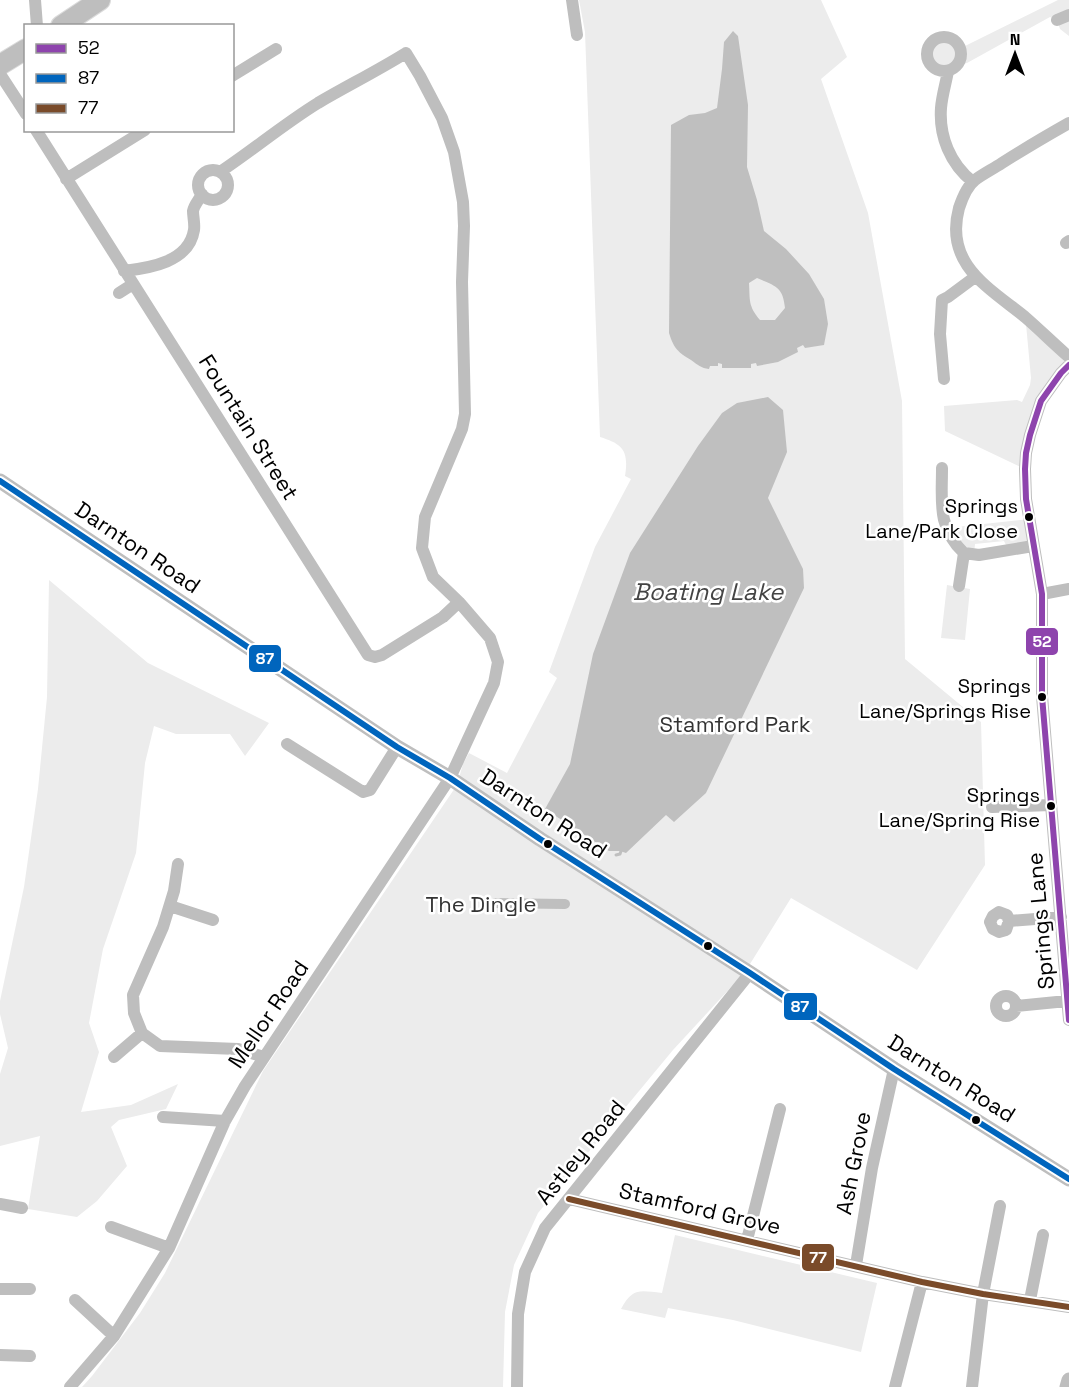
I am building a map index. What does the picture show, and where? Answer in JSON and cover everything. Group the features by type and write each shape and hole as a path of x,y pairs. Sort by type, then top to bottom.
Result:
{"main road":[{"path":"64,24 100,0"},
{"path":"0,65 24,50"}],"street":[{"path":"34,0 37,24"},
{"path":"572,0 577,35"},
{"path":"1057,20 1069,15"},
{"path":"234,75 276,50"},
{"path":"220,172 300,115 406,53 420,76 442,118 454,152 465,226 462,282 465,414 462,429 425,517 422,548 433,577 459,602"},
{"path":"948,71 941,107 944,142 954,162 972,182"},
{"path":"0,74 24,111"},
{"path":"1069,123 972,182 961,203 956,234 962,256 975,277 1069,357"},
{"name":"Fountain Street","path":"37,132 368,655 375,657 382,655 442,617 459,602"},
{"path":"66,179 142,132"},
{"path":"210,171 220,172 228,182 227,192 215,200 206,198 199,185 202,176 210,171"},
{"path":"124,270 160,265 177,256 189,245 194,230 193,209 202,194"},
{"path":"944,379 940,334 942,300 975,277"},
{"path":"119,293 133,284"},
{"name":"Springs Lane","path":"1069,365 1041,401 1026,453 1026,499 1042,594 1042,696 1069,1020"},
{"path":"942,468 942,515 950,537 964,553 979,555 1034,546"},
{"name":"Darnton Road","path":"0,481 397,747 450,778 894,1069 1069,1177"},
{"path":"959,586 964,553"},
{"path":"1042,594 1069,589"},
{"name":"Mellor Road","path":"70,1387 114,1336 170,1248 225,1121 245,1086 450,778 494,683 498,662 490,638 459,602"},
{"path":"287,744 363,792 370,790 397,747"},
{"path":"992,807 1051,805"},
{"path":"178,864 170,906 133,994 134,1013 142,1033 160,1046 238,1049 264,1058"},
{"path":"170,906 213,920"},
{"path":"1009,921 1060,917"},
{"name":"Astley Road","path":"517,1387 518,1314 525,1272 545,1228 750,973"},
{"path":"1016,1006 1067,1001"},
{"path":"114,1057 142,1033"},
{"name":"Ash Grove","path":"856,1265 872,1168 894,1069"},
{"path":"747,1240 780,1108"},
{"path":"163,1117 225,1121"},
{"name":"Stamford Grove","path":"569,1199 922,1282 983,1294 1069,1306"},
{"path":"0,1204 22,1208"},
{"path":"972,1387 983,1294 1000,1206"},
{"path":"111,1227 170,1248"},
{"path":"1030,1300 1043,1235"},
{"path":"895,1387 922,1282"},
{"path":"0,1289 30,1289"},
{"path":"75,1300 114,1336"},
{"path":"0,1355 30,1356"},
{"path":"1067,1387 1069,1380"}],"green space":[{"name":"Stamford Park","path":"579,0 821,0 847,57 821,79 868,213 902,401 905,659 981,722 985,865 917,970 791,898 745,972 673,1050 538,1213 514,1265 505,1312 503,1387 82,1387 140,1313 165,1273 263,1071 457,785 469,753 507,773 557,678 549,672 595,547 631,479 625,476 626,460 623,450 600,437 585,32"},
{"path":"1058,0 1069,0 1069,36 1060,29 1057,20 1050,17 967,63 944,71 931,65 928,51 935,40 948,38 961,49"},
{"path":"1026,324 1069,357 1051,386 1025,469 945,431 944,406 1017,400 1022,402 1031,378"},
{"path":"1029,519 1033,546 1009,551 1004,541 975,544 974,554 947,528"},
{"path":"49,580 148,663 269,723 245,756 230,734 176,734 154,726 145,763 136,853 103,949 89,1023 99,1052 81,1112 131,1105 178,1084 166,1109 119,1120 111,1127 127,1166 97,1201 77,1217 28,1209 40,1136 0,1146 0,1074 8,1048 0,1014 0,1001 24,887 38,789 47,697"},
{"path":"947,585 970,589 965,640 941,638"},
{"path":"675,1235 877,1283 861,1352 733,1320 668,1308 665,1318 621,1309 629,1297 638,1292 662,1293"}],"water":[{"path":"733,31 738,36 748,105 747,167 764,231 786,249 809,274 824,299 828,324 824,345 805,348 803,345 797,348 798,352 778,362 757,366 756,363 751,364 751,368 722,368 722,364 718,363 718,366 710,366 709,369 700,366 680,352 669,333 671,125 689,115 705,113 717,108 724,42","holes":["757,278 773,285 782,295 785,308 775,320 760,320 752,307 749,283"]},
{"name":"Boating Lake","path":"768,397 783,410 787,452 768,498 803,569 804,588 706,793 674,822 666,815 626,853 609,851 545,809 570,764 593,654 630,553 698,446 722,413 737,403"}],"waterway":[{"path":"616,855 621,851"},
{"path":"495,903 565,904"}],"transit line":[{"name":"52","path":"1069,365 1041,401 1030,435 1025,469 1026,499 1042,594 1042,696 1069,1020"},
{"name":"87","path":"0,481 397,747 450,778 894,1069 1069,1179"},
{"name":"77","path":"569,1199 922,1282 1069,1307"}],"place":[{"name":"Springs Lane/Park Close","path":"1029,517"},
{"name":"Springs Lane/Springs Rise","path":"1042,697"},
{"name":"Springs Lane/Spring Rise","path":"1051,806"}],"park label":[{"name":"The Dingle","path":"481,904"}]}
